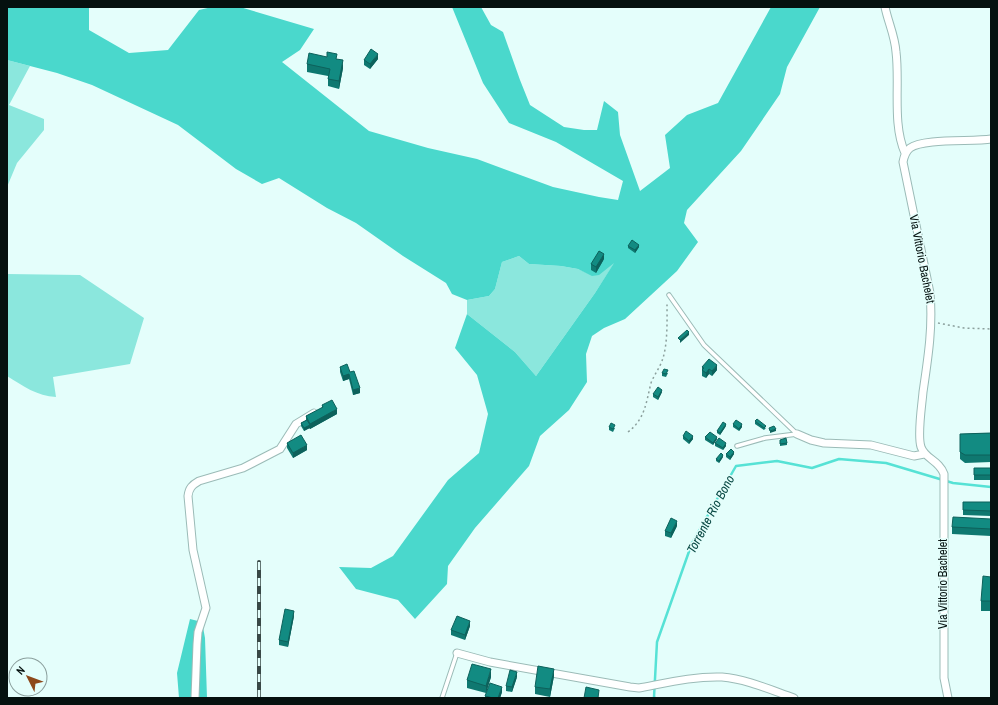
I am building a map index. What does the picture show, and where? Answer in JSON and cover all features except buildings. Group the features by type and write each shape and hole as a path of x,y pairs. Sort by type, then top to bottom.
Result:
{"street":[{"name":"Via Vittorio Bachelet","path":"885,7 894,36 896,50 899,134 905,153 903,162 930,293 932,322 921,411 920,446 924,454 942,468 944,474 944,678 948,698"},
{"path":"905,153 918,144 956,140 991,139"},
{"path":"195,698 198,632 206,608 193,550 188,496 189,491 193,485 200,481 243,468 280,449 296,424 316,412"},
{"path":"797,434 811,440 824,443 871,444 914,456 924,454"},
{"path":"457,653 490,662 630,687 639,688 699,678 723,678 747,682 794,698"}],"lane":[{"path":"669,295 709,350 797,434"},
{"path":"737,446 765,438 797,434"},
{"path":"442,698 457,653"}],"path":[{"path":"628,432 636,426 640,419 651,383 655,373 662,363 666,329 666,300 669,295"},
{"path":"932,322 964,328 991,329"}],"shaded area":[{"path":"7,7 89,7 89,30 129,53 168,50 199,10 212,7 240,7 314,29 300,50 282,62 369,131 428,148 477,159 553,187 618,200 623,181 556,142 509,123 483,83 452,7 481,7 491,25 503,32 530,105 564,127 597,130 604,101 618,112 620,135 640,191 670,168 665,135 687,115 718,103 771,7 820,7 787,67 780,94 741,151 687,210 684,223 698,242 677,271 625,319 604,328 592,336 586,354 587,382 569,410 540,436 529,466 475,528 448,566 447,584 415,619 398,600 356,589 339,567 371,568 393,556 448,480 479,453 488,414 477,375 455,348 467,314 515,352 536,376 595,293 614,263 599,275 592,276 578,269 561,266 529,264 519,256 502,262 495,289 489,296 467,300 452,294 446,283 403,256 356,223 327,208 279,178 262,184 236,169 178,125 92,85 57,73 7,60"},
{"path":"7,60 30,66 9,105 44,119 44,130 17,163 7,187"},
{"path":"519,256 529,264 561,266 578,269 592,275 615,262 595,293 536,376 515,352 467,314 467,300 489,296 495,289 502,262"},
{"path":"7,274 80,275 144,318 130,364 53,377 56,397 36,393 7,376"},
{"path":"190,619 202,622 205,638 207,698 179,698 177,673"}],"waterway":[{"name":"Torrente Rio Bono","path":"655,698 657,642 692,543 736,466 777,461 812,468 839,459 886,463 953,483 991,487"}],"railway":[{"path":"259,562 259,698"}]}
